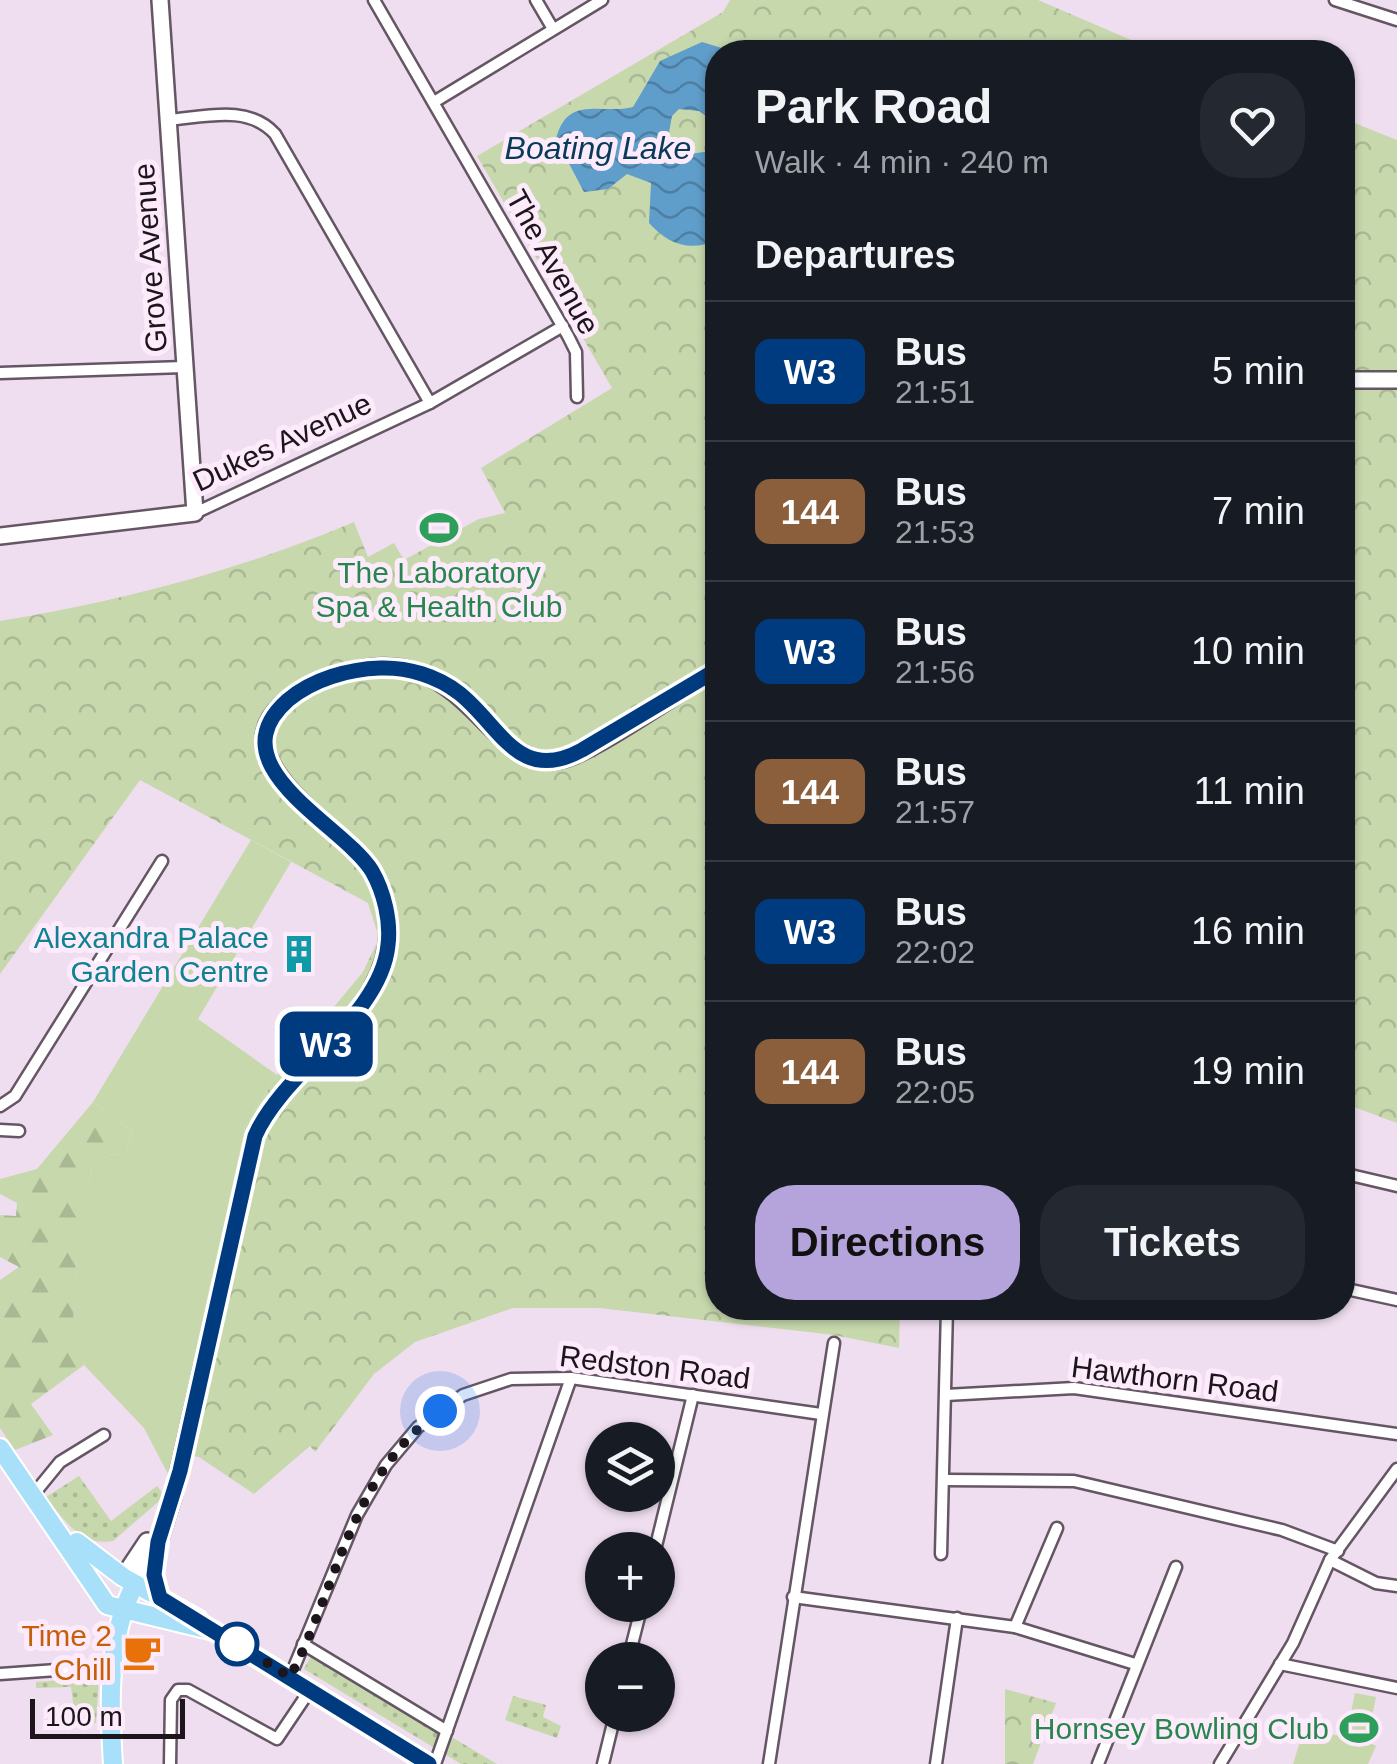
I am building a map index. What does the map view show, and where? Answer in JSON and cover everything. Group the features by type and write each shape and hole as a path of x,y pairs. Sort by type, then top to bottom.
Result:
{"main road":[{"path":"0,1448 38,1503 121,1595 171,1618 214,1631"},
{"path":"38,1503 88,1553 121,1595 160,1598 432,1764"},
{"path":"158,1542 154,1575 160,1598"},
{"path":"113,1764 110,1657 121,1595"},
{"path":"110,1657 138,1625 171,1618"}],"street":[{"name":"Grove Avenue","path":"160,0 195,513"},
{"name":"The Avenue","path":"374,0 563,326 576,352 577,397"},
{"path":"536,0 553,29"},
{"path":"434,102 602,0"},
{"path":"1334,0 1397,20"},
{"path":"168,120 242,114 261,118 275,134 430,402"},
{"name":"Dukes Avenue","path":"0,535 195,513 430,402 563,326"},
{"path":"0,373 184,367"},
{"path":"1355,380 1397,380"},
{"path":"121,1595 158,1542 180,1471 255,1136 268,1112 369,993 388,947 386,908 372,871 288,789 270,764 266,738 272,718 298,692 343,672 410,671 459,693 511,748 525,756 558,760 582,750 705,677"},
{"path":"0,1106 15,1096 162,861"},
{"path":"0,1130 18,1132"},
{"path":"1355,1176 1397,1186"},
{"path":"1355,1291 1397,1300"},
{"path":"942,1554 947,1320"},
{"path":"769,1764 834,1343"},
{"path":"432,1764 571,1378"},
{"name":"Redston Road","path":"290,1677 356,1515 386,1465 418,1427 463,1395 511,1379 571,1378 821,1414"},
{"name":"Hawthorn Road","path":"946,1395 1074,1388 1397,1434"},
{"path":"659,1532 693,1395"},
{"path":"38,1503 60,1462 104,1436"},
{"path":"1220,1764 1280,1664 1334,1556 1397,1470"},
{"path":"945,1480 1074,1481 1282,1530 1376,1583 1397,1586"},
{"path":"121,1595 164,1518"},
{"path":"1015,1627 1057,1528"},
{"path":"1098,1764 1134,1664 1176,1567"},
{"path":"792,1597 1015,1627 1134,1664"},
{"path":"936,1764 957,1618"},
{"path":"304,1644 447,1731"},
{"path":"0,1674 110,1657"},
{"path":"1280,1664 1397,1688"},
{"path":"170,1764 171,1700 178,1690 188,1690 276,1739 310,1690"},
{"path":"603,1764 611,1732"}],"green space":[{"path":"730,0 1038,0 1131,40 705,40 705,1320 900,1320 899,1348 834,1335 599,1308 513,1308 415,1342 374,1374 315,1452 310,1446 254,1494 199,1457 177,1454 245,1127 277,1075 363,972 379,938 368,903 140,780 0,974 0,621 180,582 268,555 354,522 368,557 394,543 404,560 479,519 505,513 481,468 612,388 477,156 723,12"},
{"path":"1355,123 1397,140 1397,1123 1355,1107"},
{"path":"251,840 291,862 198,1019 277,1075 245,1127 171,1480 144,1428 84,1365 73,1321 78,1236 92,1167 108,1155 126,1153 132,1131 93,1102"},
{"path":"93,1102 132,1131 126,1153 108,1155 92,1167 75,1290 84,1365 31,1404 53,1435 15,1450 0,1428 0,1280 19,1267 0,1257 0,1215 16,1216 17,1203 0,1194 0,1179 37,1169"},
{"path":"79,1476 111,1521 157,1486 165,1496 113,1541 91,1540 74,1530 46,1497"},
{"path":"312,1654 497,1764 461,1764 304,1669"},
{"path":"99,1677 96,1723 76,1724 71,1687 36,1688 36,1682"},
{"path":"1005,1689 1056,1703 1033,1764 1005,1764"},
{"name":"Hornsey Bowling Club","path":"1355,1693 1376,1697 1367,1741 1376,1746 1368,1764 1293,1764 1304,1729 1346,1737"},
{"path":"513,1696 546,1705 543,1717 561,1726 557,1738 505,1720"}],"water":[{"name":"Boating Lake","path":"705,43 705,115 679,109 672,116 668,138 690,154 705,152 705,244 689,246 672,241 649,223 651,183 627,174 608,189 584,192 556,139 561,125 577,111 633,107 660,61"}],"bus line":[{"name":"W3","path":"429,1764 160,1598 154,1575 158,1542 180,1471 255,1136 268,1112 369,993 384,965 388,947 386,908 372,871 277,776 266,751 268,728 279,709 298,692 343,672 392,668 427,676 459,693 511,748 525,756 558,760 570,757 705,676"}],"place":[{"name":"The Laboratory Spa & Health Club","path":"439,528"},
{"name":"Alexandra Palace Garden Centre","path":"299,954"},
{"name":"Time 2 Chill","path":"142,1652"},
{"name":"Hornsey Bowling Club","path":"1359,1728"}],"route":[{"path":"237,1644 290,1677 356,1515 386,1465 418,1427 440,1411"}]}
